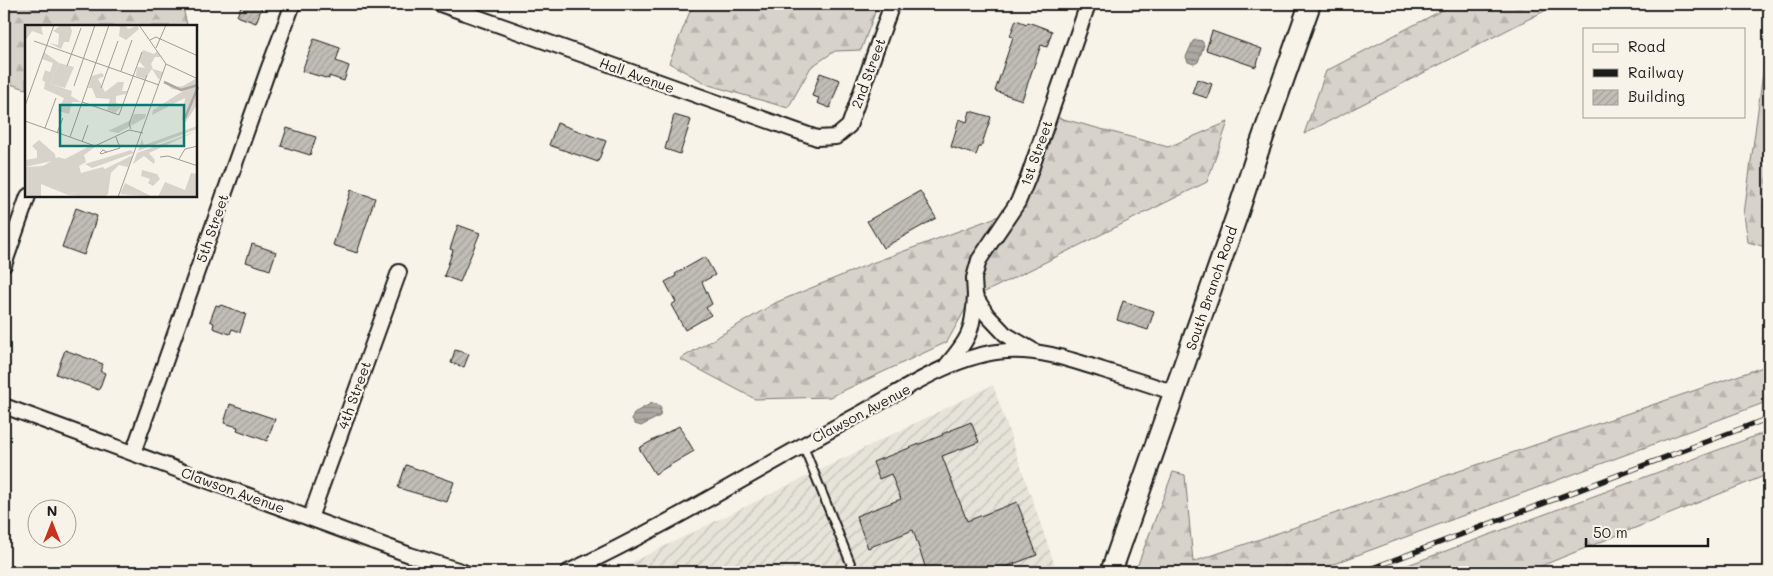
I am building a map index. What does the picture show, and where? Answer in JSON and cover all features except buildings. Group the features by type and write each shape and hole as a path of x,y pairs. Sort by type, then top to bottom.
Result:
{"street":[{"name":"5th Street","path":"132,453 264,79 293,4"},
{"name":"Hall Avenue","path":"440,4 817,138 836,137"},
{"name":"2nd Street","path":"836,137 849,126 892,4"},
{"name":"1st Street","path":"945,368 964,344 969,334 974,316 974,278 979,260 1018,202 1088,4"},
{"name":"South Branch Road","path":"1111,572 1310,4"},
{"path":"4,265 27,198"},
{"name":"4th Street","path":"310,518 399,272"},
{"path":"975,296 987,315 1005,334 1036,352"},
{"name":"Clawson Avenue","path":"568,572 644,535 803,444 945,368 974,356 1009,351 1036,352 1058,356 1175,393"},
{"name":"Clawson Avenue","path":"4,406 410,555 464,572"}],"lane":[{"path":"803,444 854,572"}],"shaded area":[{"path":"1193,41 1202,41 1204,45 1198,62 1194,64 1188,62 1186,57"},
{"path":"993,385 1057,572 612,572"},
{"path":"652,403 659,405 661,409 660,416 641,426 635,424 632,419 634,413"}],"green space":[{"path":"8,4 182,4 187,25 25,25 25,89 4,82 4,13"},
{"path":"693,4 863,4 877,7 861,50 835,51 811,67 788,108 709,85 669,63"},
{"path":"1454,4 1558,4 1304,134 1326,71"},
{"path":"1769,28 1769,248 1748,242 1744,214"},
{"path":"1052,116 1168,147 1228,122 1207,182 971,299 947,342 830,397 755,399 680,359 777,302 872,263 1018,209"},
{"path":"1769,365 1769,401 1312,572 1135,572 1173,472 1185,475 1193,562"},
{"path":"1769,431 1769,474 1526,572 1389,572"}],"railway":[{"path":"1362,572 1769,418"}]}
